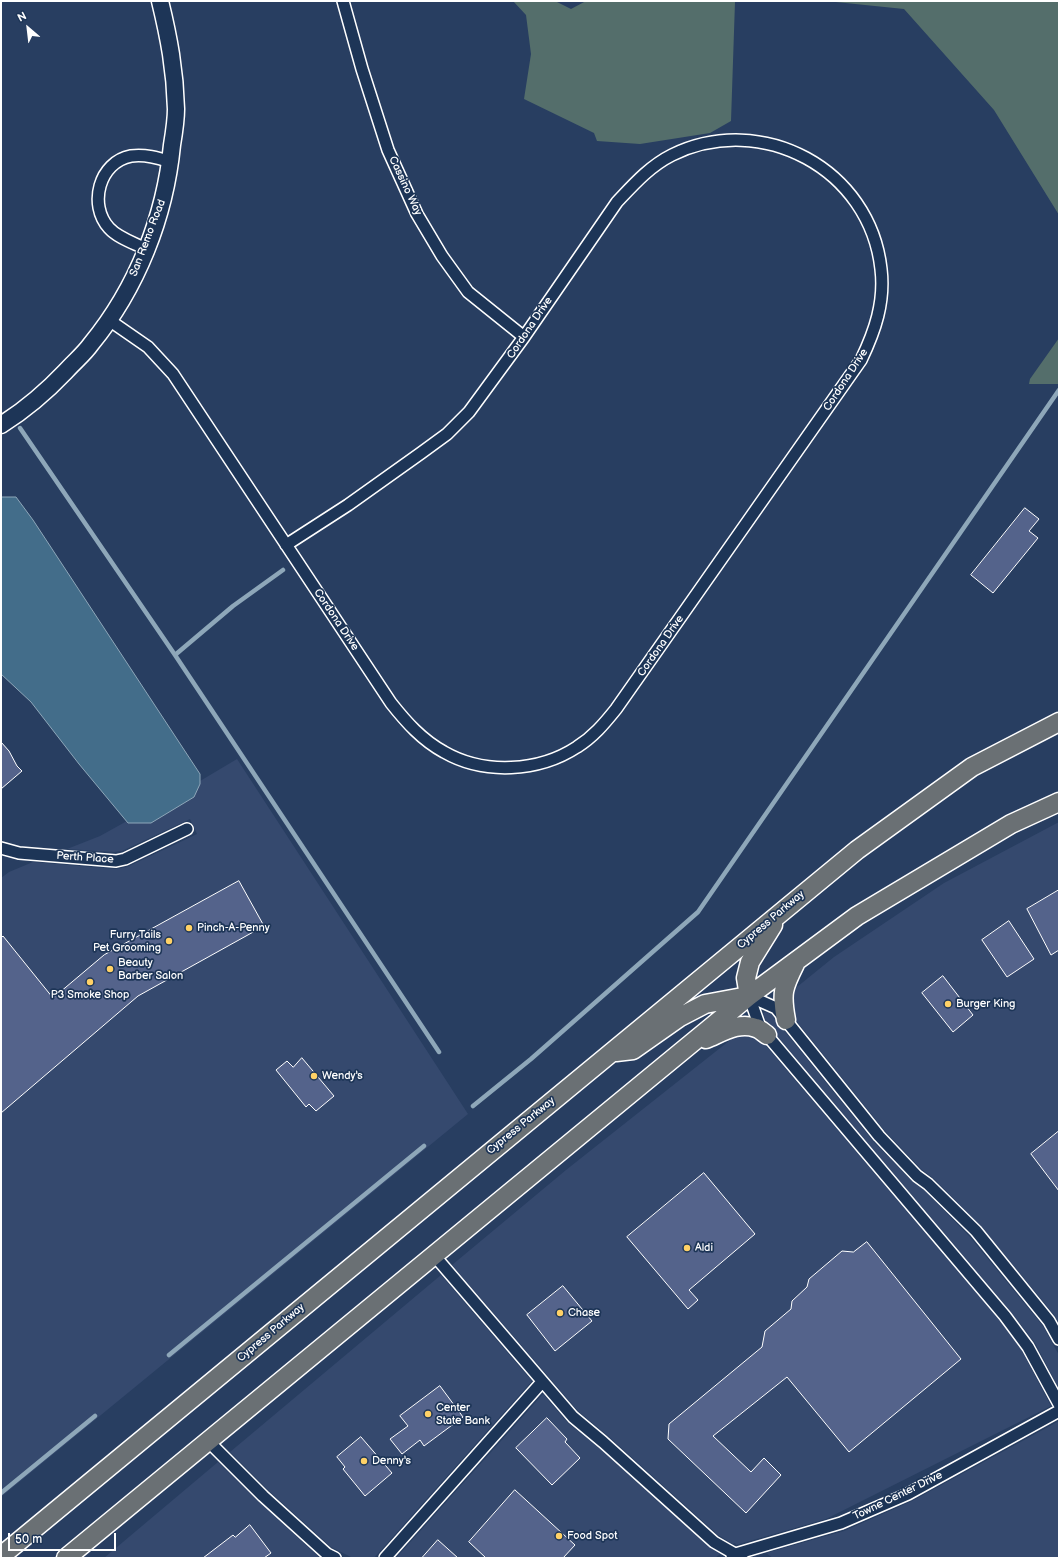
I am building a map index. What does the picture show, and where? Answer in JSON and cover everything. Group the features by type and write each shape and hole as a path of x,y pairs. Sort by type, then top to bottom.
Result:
{"main road":[{"name":"Cypress Parkway","path":"1,1556 856,850 972,767 1059,722"},
{"path":"66,1558 433,1254 749,996 857,916 1011,824 1059,802"},
{"path":"749,996 746,978 750,962 781,912"},
{"path":"786,1020 783,1003 784,985 797,960"},
{"path":"610,1053 633,1050 680,1017 705,1004 749,996"},
{"path":"687,1047 739,1026 756,1028 767,1035"}],"street":[{"name":"San Remo Road","path":"1,425 34,402 91,345 109,320 130,286 161,209 171,162 176,110 173,66 160,1"},
{"name":"Cassino Way","path":"343,1 362,69 388,150 417,214 442,256 468,292 524,337"},
{"name":"Cordona Drive","path":"109,320 148,347 173,374 286,545 391,703 404,719 430,743 444,753 462,760 494,767 523,767 542,763 562,756 589,738 602,727 861,360 872,337 880,310 882,290 881,269 876,246 868,223 851,196 832,175 804,156 775,145 741,140 719,141 696,146 672,156 652,168 633,185 601,225 524,337 469,412 447,434 348,505 286,545"},
{"path":"146,249 118,235 110,229 103,220 99,209 99,188 102,179 109,170 123,159 131,156 153,157 171,162"},
{"name":"Perth Place","path":"1,848 19,853 116,861 125,859 187,829"},
{"path":"749,996 776,1008 879,1136 917,1176 928,1184 976,1232 1049,1321 1059,1339"},
{"path":"749,996 760,1027 1005,1316 1028,1347 1059,1404"},
{"path":"433,1254 573,1417 609,1447 714,1542 735,1557"},
{"path":"385,1558 542,1382"},
{"name":"Towne Center Drive","path":"735,1557 848,1520 908,1494 1059,1411"},
{"path":"208,1441 327,1554 335,1558"}],"shaded area":[{"path":"1,497 16,497 33,520 200,774 200,784 194,797 151,823 128,823 79,764 31,702 1,674"},
{"path":"237,759 468,1114 1,1497 1,878 9,872 33,862 116,869 127,867 197,834 190,819 122,851 114,852 67,849 100,836 127,821 128,823 200,784 200,781"},
{"path":"1059,822 1059,1324 1055,1316 981,1226 933,1178 921,1169 884,1130 793,1017 792,991 834,957 944,883"},
{"path":"765,1012 772,1014 779,1023 780,1029 783,1029 873,1141 970,1237 1043,1326 1059,1355 1059,1389 1035,1343 1011,1312 776,1035 777,1033 771,1029 763,1014"},
{"path":"741,1034 754,1036 762,1041 1000,1321 1022,1351 1051,1406 826,1519 736,1545 735,1543 733,1544 718,1535 578,1411 452,1265 566,1170 734,1037"},
{"path":"441,1275 532,1381 374,1558 353,1558 331,1547 268,1490 230,1452"},
{"path":"543,1394 568,1423 599,1448 710,1548 720,1554 715,1558 396,1558"},
{"path":"1059,1421 1059,1558 773,1558 766,1553 844,1531 912,1501"},
{"path":"218,1462 320,1558 104,1558"}],"green space":[{"path":"513,1 555,1 571,9 586,1 744,1 735,2 731,121 710,133 640,144 597,141 594,133 524,99 531,54 526,15"},
{"path":"826,1 1059,1 1059,215 994,110 904,9"},
{"path":"1059,338 1059,384 1029,384 1030,379"}],"building":[{"path":"1025,508 1039,519 1029,531 1038,538 993,593 971,575"},
{"path":"1,742 9,751 17,766 22,771 1,789"},
{"path":"239,881 264,926 138,996 1,1113 1,938 3,936 53,998 104,955"},
{"path":"1059,890 1059,950 1051,955 1027,909"},
{"path":"1009,921 1034,959 1007,977 982,940"},
{"name":"Burger King","path":"943,976 973,1015 953,1032 922,993"},
{"path":"302,1058 334,1096 316,1111 309,1104 306,1107 276,1070 287,1061 293,1067"},
{"path":"1059,1131 1059,1191 1031,1154"},
{"path":"704,1173 755,1234 689,1290 698,1300 688,1309 627,1237"},
{"path":"867,1242 961,1359 849,1452 787,1377 713,1436 751,1472 764,1458 781,1475 746,1513 668,1439 669,1424 762,1347 765,1331 791,1309 792,1301 807,1287 809,1279 842,1251 853,1252"},
{"path":"563,1286 592,1321 555,1351 527,1315"},
{"path":"440,1386 463,1417 424,1446 420,1440 402,1454 390,1439 408,1426 400,1416"},
{"path":"547,1418 567,1439 565,1442 580,1458 552,1485 516,1448"},
{"path":"361,1437 392,1473 365,1496 343,1469 345,1467 337,1457"},
{"path":"515,1490 575,1545 563,1558 486,1558 469,1542"},
{"path":"250,1525 271,1553 264,1558 203,1558 233,1535 235,1537"},
{"path":"438,1540 458,1558 422,1558"}],"waterway":[{"path":"473,1106 531,1059 698,912 1059,390"},
{"path":"20,428 175,655 439,1052"},
{"path":"175,655 233,606 283,570"},
{"path":"169,1355 424,1146"},
{"path":"1,1493 95,1416"}],"place":[{"name":"Pinch-A-Penny","path":"189,928"},
{"name":"Furry Tails Pet Grooming","path":"169,941"},
{"name":"Beauty Barber Salon","path":"110,969"},
{"name":"P3 Smoke Shop","path":"90,982"},
{"name":"Burger King","path":"948,1004"},
{"name":"Wendy's","path":"314,1076"},
{"name":"Aldi","path":"687,1248"},
{"name":"Chase","path":"560,1313"},
{"name":"Center State Bank","path":"428,1414"},
{"name":"Denny's","path":"364,1461"},
{"name":"Food Spot","path":"559,1536"}]}
